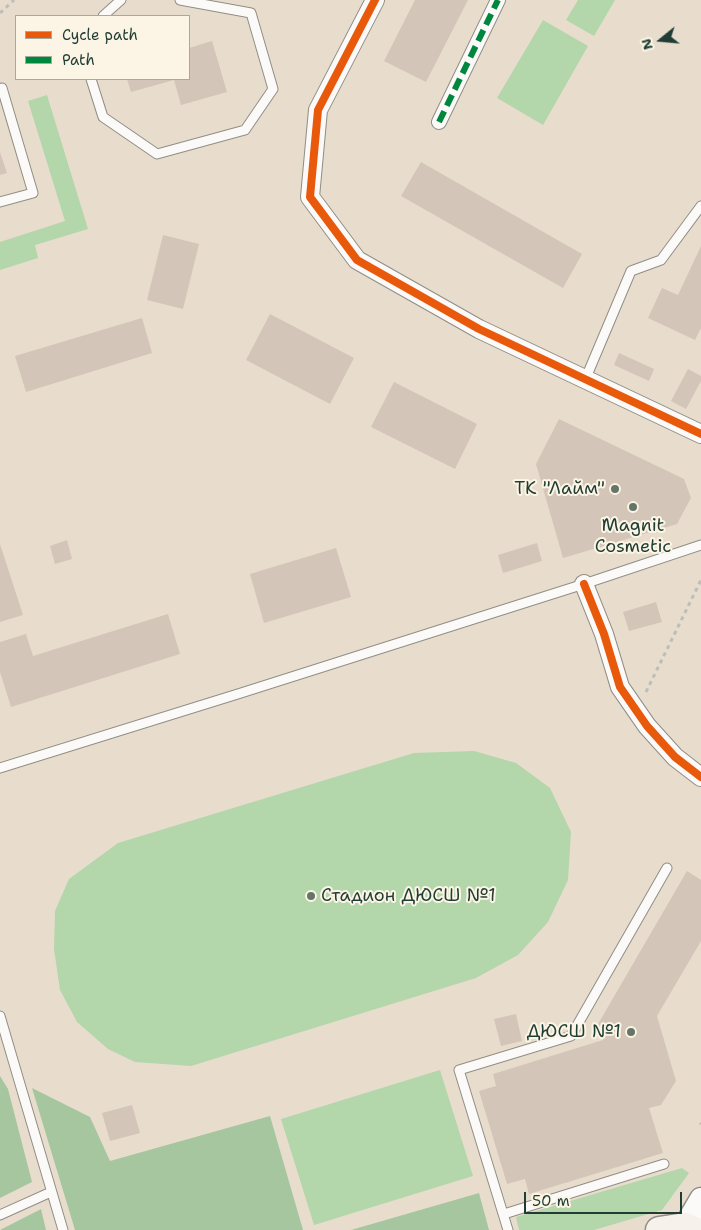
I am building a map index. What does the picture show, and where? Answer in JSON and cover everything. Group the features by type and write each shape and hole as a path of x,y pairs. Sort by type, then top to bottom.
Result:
{"main road":[{"path":"659,1230 687,1229"}],"street":[{"path":"375,0 318,110 310,197 357,260 479,329 701,434"},
{"path":"439,122 498,0"},
{"path":"584,584 604,634 620,687 646,726 674,757 701,777"},
{"path":"687,1229 701,1199"}],"lane":[{"path":"104,15 121,0"},
{"path":"91,80 103,117 157,154 245,130 273,89 251,13 179,0"},
{"path":"0,89 2,88 33,193 0,202"},
{"path":"585,380 631,271 661,260 701,206"},
{"path":"0,768 584,584 701,545"},
{"path":"508,1230 459,1070 571,1036 667,868"},
{"path":"0,1016 51,1192 64,1230"},
{"path":"504,1214 664,1164"},
{"path":"0,1215 51,1192"}],"path":[{"path":"0,13 14,0"},
{"path":"636,711 701,580"}],"green space":[{"path":"578,0 615,0 594,36 566,20"},
{"path":"543,20 588,46 543,125 497,98"},
{"path":"47,95 88,229 35,245 38,258 0,270 0,242 65,221 28,101"},
{"name":"Стадион ДЮСШ №1","path":"474,751 516,763 550,788 571,832 568,880 548,922 518,955 476,978 191,1066 135,1062 108,1049 77,1022 60,990 54,949 55,911 69,879 118,843 414,753"},
{"path":"440,1070 473,1176 314,1225 281,1119"},
{"path":"0,1076 8,1089 32,1182 0,1198"},
{"path":"32,1088 90,1117 110,1161 270,1116 303,1230 75,1230"},
{"path":"682,1168 689,1173 662,1210 594,1230 519,1230 516,1217"},
{"path":"479,1193 489,1230 351,1230"},
{"path":"41,1209 46,1230 0,1230"}],"building":[{"path":"415,0 468,0 426,82 384,61"},
{"path":"212,41 227,92 181,105 174,80 190,80 190,48"},
{"path":"127,80 174,80 131,92"},
{"path":"0,152 7,173 0,175"},
{"path":"421,162 582,254 563,288 401,196"},
{"path":"163,235 199,244 183,309 147,300"},
{"path":"701,246 701,328 695,340 648,318 662,288 678,295"},
{"path":"270,314 354,358 330,404 246,360"},
{"path":"142,318 152,353 26,392 15,356"},
{"path":"619,353 654,369 649,381 614,365"},
{"path":"688,369 701,376 701,381 686,409 671,401"},
{"path":"394,382 477,424 455,469 371,427"},
{"name":"ТК \"Лайм\"","path":"559,419 684,479 691,498 677,524 563,558 536,464"},
{"path":"67,540 72,559 55,564 50,546"},
{"path":"537,543 542,561 503,573 498,555"},
{"path":"0,544 23,615 0,622"},
{"path":"336,548 351,597 264,623 250,574"},
{"path":"656,602 662,622 629,631 623,612"},
{"path":"168,614 180,654 11,707 0,672 0,642 26,634 33,656"},
{"name":"ДЮСШ №1","path":"687,871 701,880 701,941 657,1016 676,1081 661,1105 649,1108 663,1153 529,1194 525,1179 507,1184 479,1091 496,1086 493,1074 603,1040 598,1024"},
{"path":"516,1014 522,1041 501,1046 494,1019"},
{"path":"132,1105 140,1133 110,1141 102,1113"}],"marked path":[{"path":"439,122 498,0"}],"cycle path":[{"path":"375,0 318,110 310,197 357,260 479,329 701,434"},
{"path":"584,584 604,634 620,687 647,726 675,757 701,777"}],"place":[{"name":"ТК \"Лайм\"","path":"615,489"},
{"name":"Magnit Cosmetic","path":"633,507"},
{"name":"Стадион ДЮСШ №1","path":"311,896"},
{"name":"ДЮСШ №1","path":"631,1032"}]}
